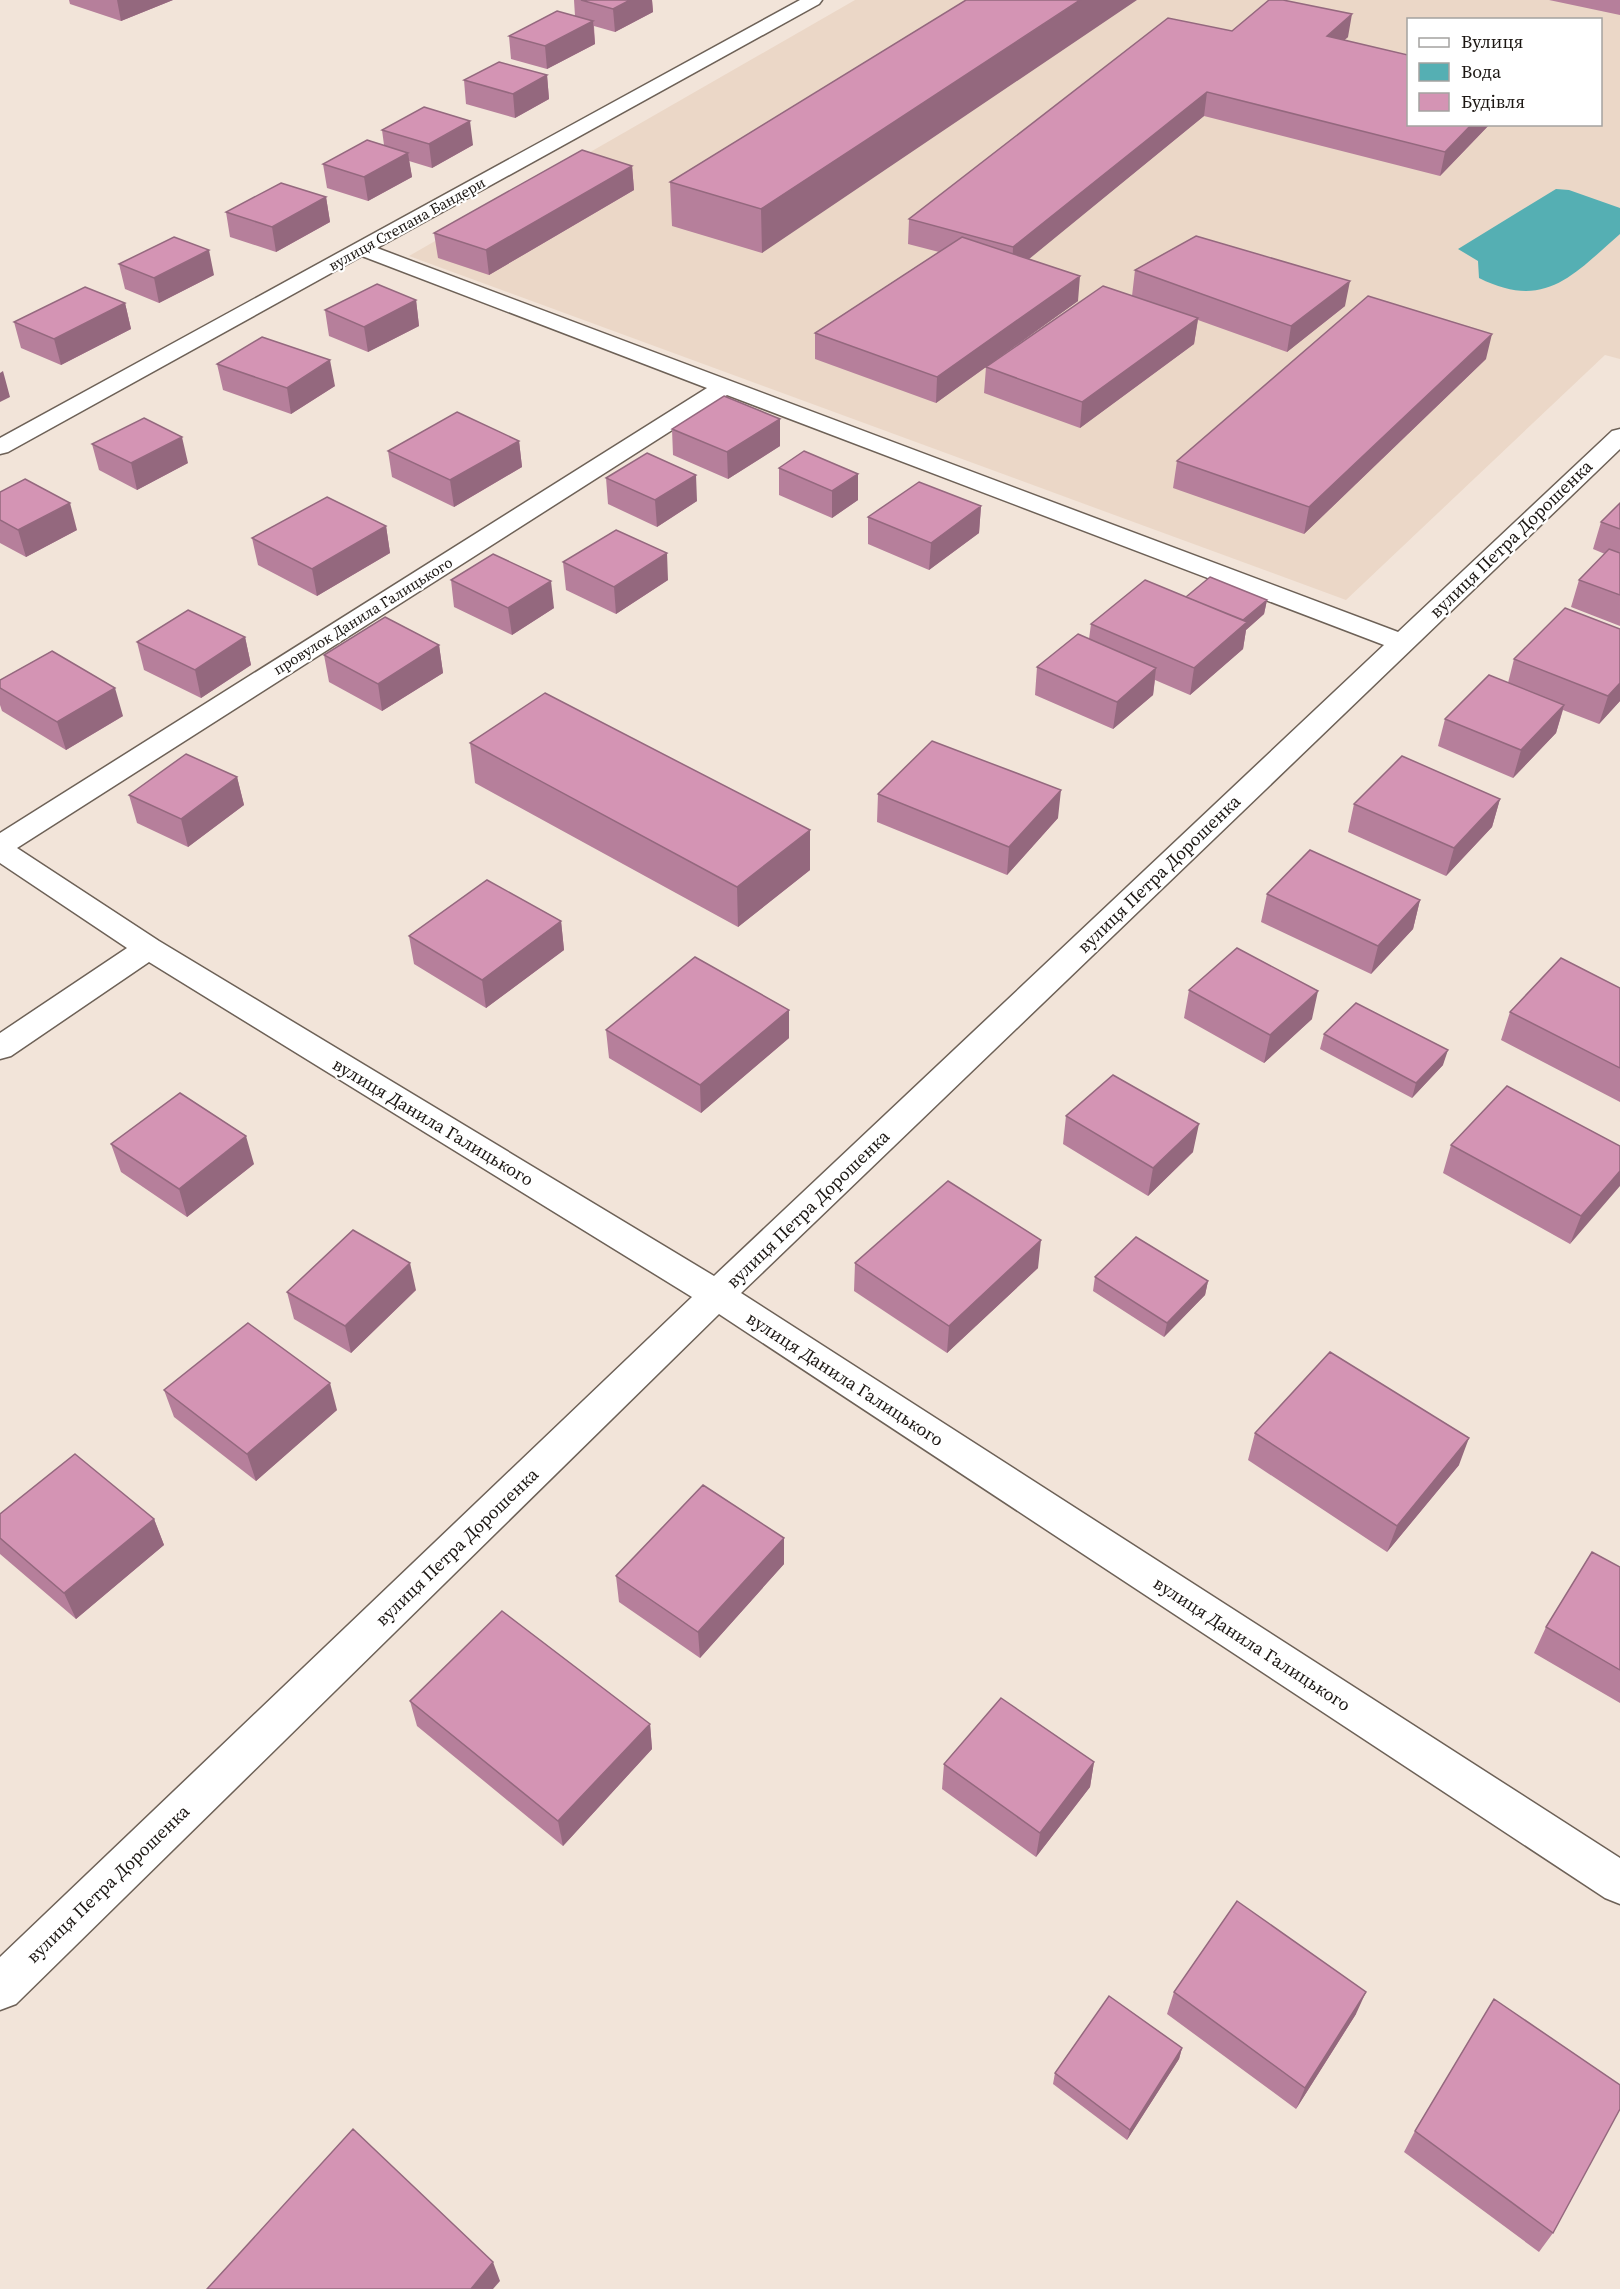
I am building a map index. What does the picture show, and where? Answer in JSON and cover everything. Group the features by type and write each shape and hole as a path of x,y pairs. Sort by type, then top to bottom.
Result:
{"street":[{"name":"вулиця Степана Бандери","path":"0,447 813,0"},
{"path":"361,249 1402,643"},
{"name":"провулок Данила Галицького","path":"0,848 726,386"},
{"name":"вулиця Петра Дорошенка","path":"0,1988 717,1295 1620,436"},
{"name":"вулиця Данила Галицького","path":"0,848 148,948 717,1295 1620,1883"},
{"path":"0,1048 148,948"}],"shaded area":[{"path":"855,0 1620,0 1620,359 1605,355 1346,600 409,256"}],"water":[{"path":"1556,189 1569,190 1620,208 1620,234 1572,275 1557,284 1522,291 1502,287 1479,278 1478,261 1458,249"}],"building":[{"path":"581,0 630,0 613,9"},
{"path":"966,0 1080,0 761,209 670,182"},
{"path":"1269,0 1283,0 1352,14 1327,36 1407,55 1407,126 1470,126 1445,152 1207,92 1013,247 909,219 1168,18 1232,31"},
{"path":"557,11 593,21 545,46 509,36"},
{"path":"499,62 547,75 513,94 464,80"},
{"path":"424,107 470,121 429,144 382,130"},
{"path":"367,140 408,153 364,177 323,164"},
{"path":"582,150 632,166 486,250 434,233"},
{"path":"281,183 326,197 272,227 226,212"},
{"path":"1196,236 1350,281 1291,326 1135,270"},
{"path":"174,237 209,250 154,278 119,264"},
{"path":"962,237 1080,276 937,377 815,333"},
{"path":"377,284 416,300 364,327 325,310"},
{"path":"1103,286 1198,318 1082,402 986,367"},
{"path":"85,287 125,303 54,339 14,322"},
{"path":"1368,296 1492,334 1309,507 1177,461"},
{"path":"262,337 330,360 287,388 217,364"},
{"path":"724,396 780,419 727,452 672,429"},
{"path":"457,412 519,441 450,480 388,451"},
{"path":"144,418 182,437 131,463 92,444"},
{"path":"804,451 858,474 832,491 779,468"},
{"path":"647,453 696,475 655,500 606,478"},
{"path":"25,479 70,503 18,530 0,520 0,492"},
{"path":"919,482 981,506 931,543 868,517"},
{"path":"327,497 386,526 312,569 252,538"},
{"path":"1620,503 1620,529 1601,522"},
{"path":"616,530 667,553 614,587 563,562"},
{"path":"1609,549 1620,553 1620,595 1579,580"},
{"path":"493,554 551,581 508,608 451,580"},
{"path":"1210,577 1267,600 1243,620 1186,597"},
{"path":"1145,580 1247,622 1194,668 1091,624"},
{"path":"1565,608 1620,629 1620,683 1608,696 1514,659"},
{"path":"188,610 245,637 195,670 137,642"},
{"path":"385,617 439,645 378,684 324,655"},
{"path":"1078,634 1156,668 1117,702 1037,667"},
{"path":"52,651 115,688 57,722 0,688 0,680"},
{"path":"1489,675 1564,705 1521,750 1445,719"},
{"path":"545,693 810,830 737,887 470,743"},
{"path":"932,741 1061,790 1009,847 878,794"},
{"path":"186,754 237,777 181,819 129,795"},
{"path":"1402,756 1500,799 1454,848 1354,804"},
{"path":"1310,850 1420,900 1378,946 1267,894"},
{"path":"487,880 561,921 482,980 409,936"},
{"path":"1237,948 1318,991 1270,1035 1189,990"},
{"path":"695,957 789,1010 700,1085 606,1030"},
{"path":"1561,958 1620,988 1620,1068 1510,1012"},
{"path":"1356,1003 1448,1050 1416,1083 1324,1034"},
{"path":"1113,1075 1199,1124 1153,1168 1066,1116"},
{"path":"1507,1086 1620,1146 1620,1171 1581,1216 1451,1145"},
{"path":"180,1093 246,1136 179,1189 111,1144"},
{"path":"948,1181 1041,1240 949,1326 855,1263"},
{"path":"353,1230 410,1263 345,1326 287,1292"},
{"path":"1136,1237 1208,1281 1167,1323 1095,1277"},
{"path":"248,1323 330,1383 247,1454 164,1390"},
{"path":"1330,1352 1469,1438 1397,1526 1255,1433"},
{"path":"75,1454 154,1519 64,1593 0,1538 0,1514"},
{"path":"703,1485 784,1538 698,1632 616,1576"},
{"path":"1592,1552 1620,1567 1620,1670 1546,1627"},
{"path":"502,1611 650,1724 558,1821 410,1701"},
{"path":"1001,1698 1094,1762 1040,1833 944,1764"},
{"path":"1237,1901 1366,1992 1305,2088 1174,1992"},
{"path":"1109,1996 1182,2048 1130,2130 1055,2073"},
{"path":"1494,1999 1620,2085 1620,2109 1553,2233 1415,2131"},
{"path":"353,2129 493,2262 471,2289 207,2289"}]}
